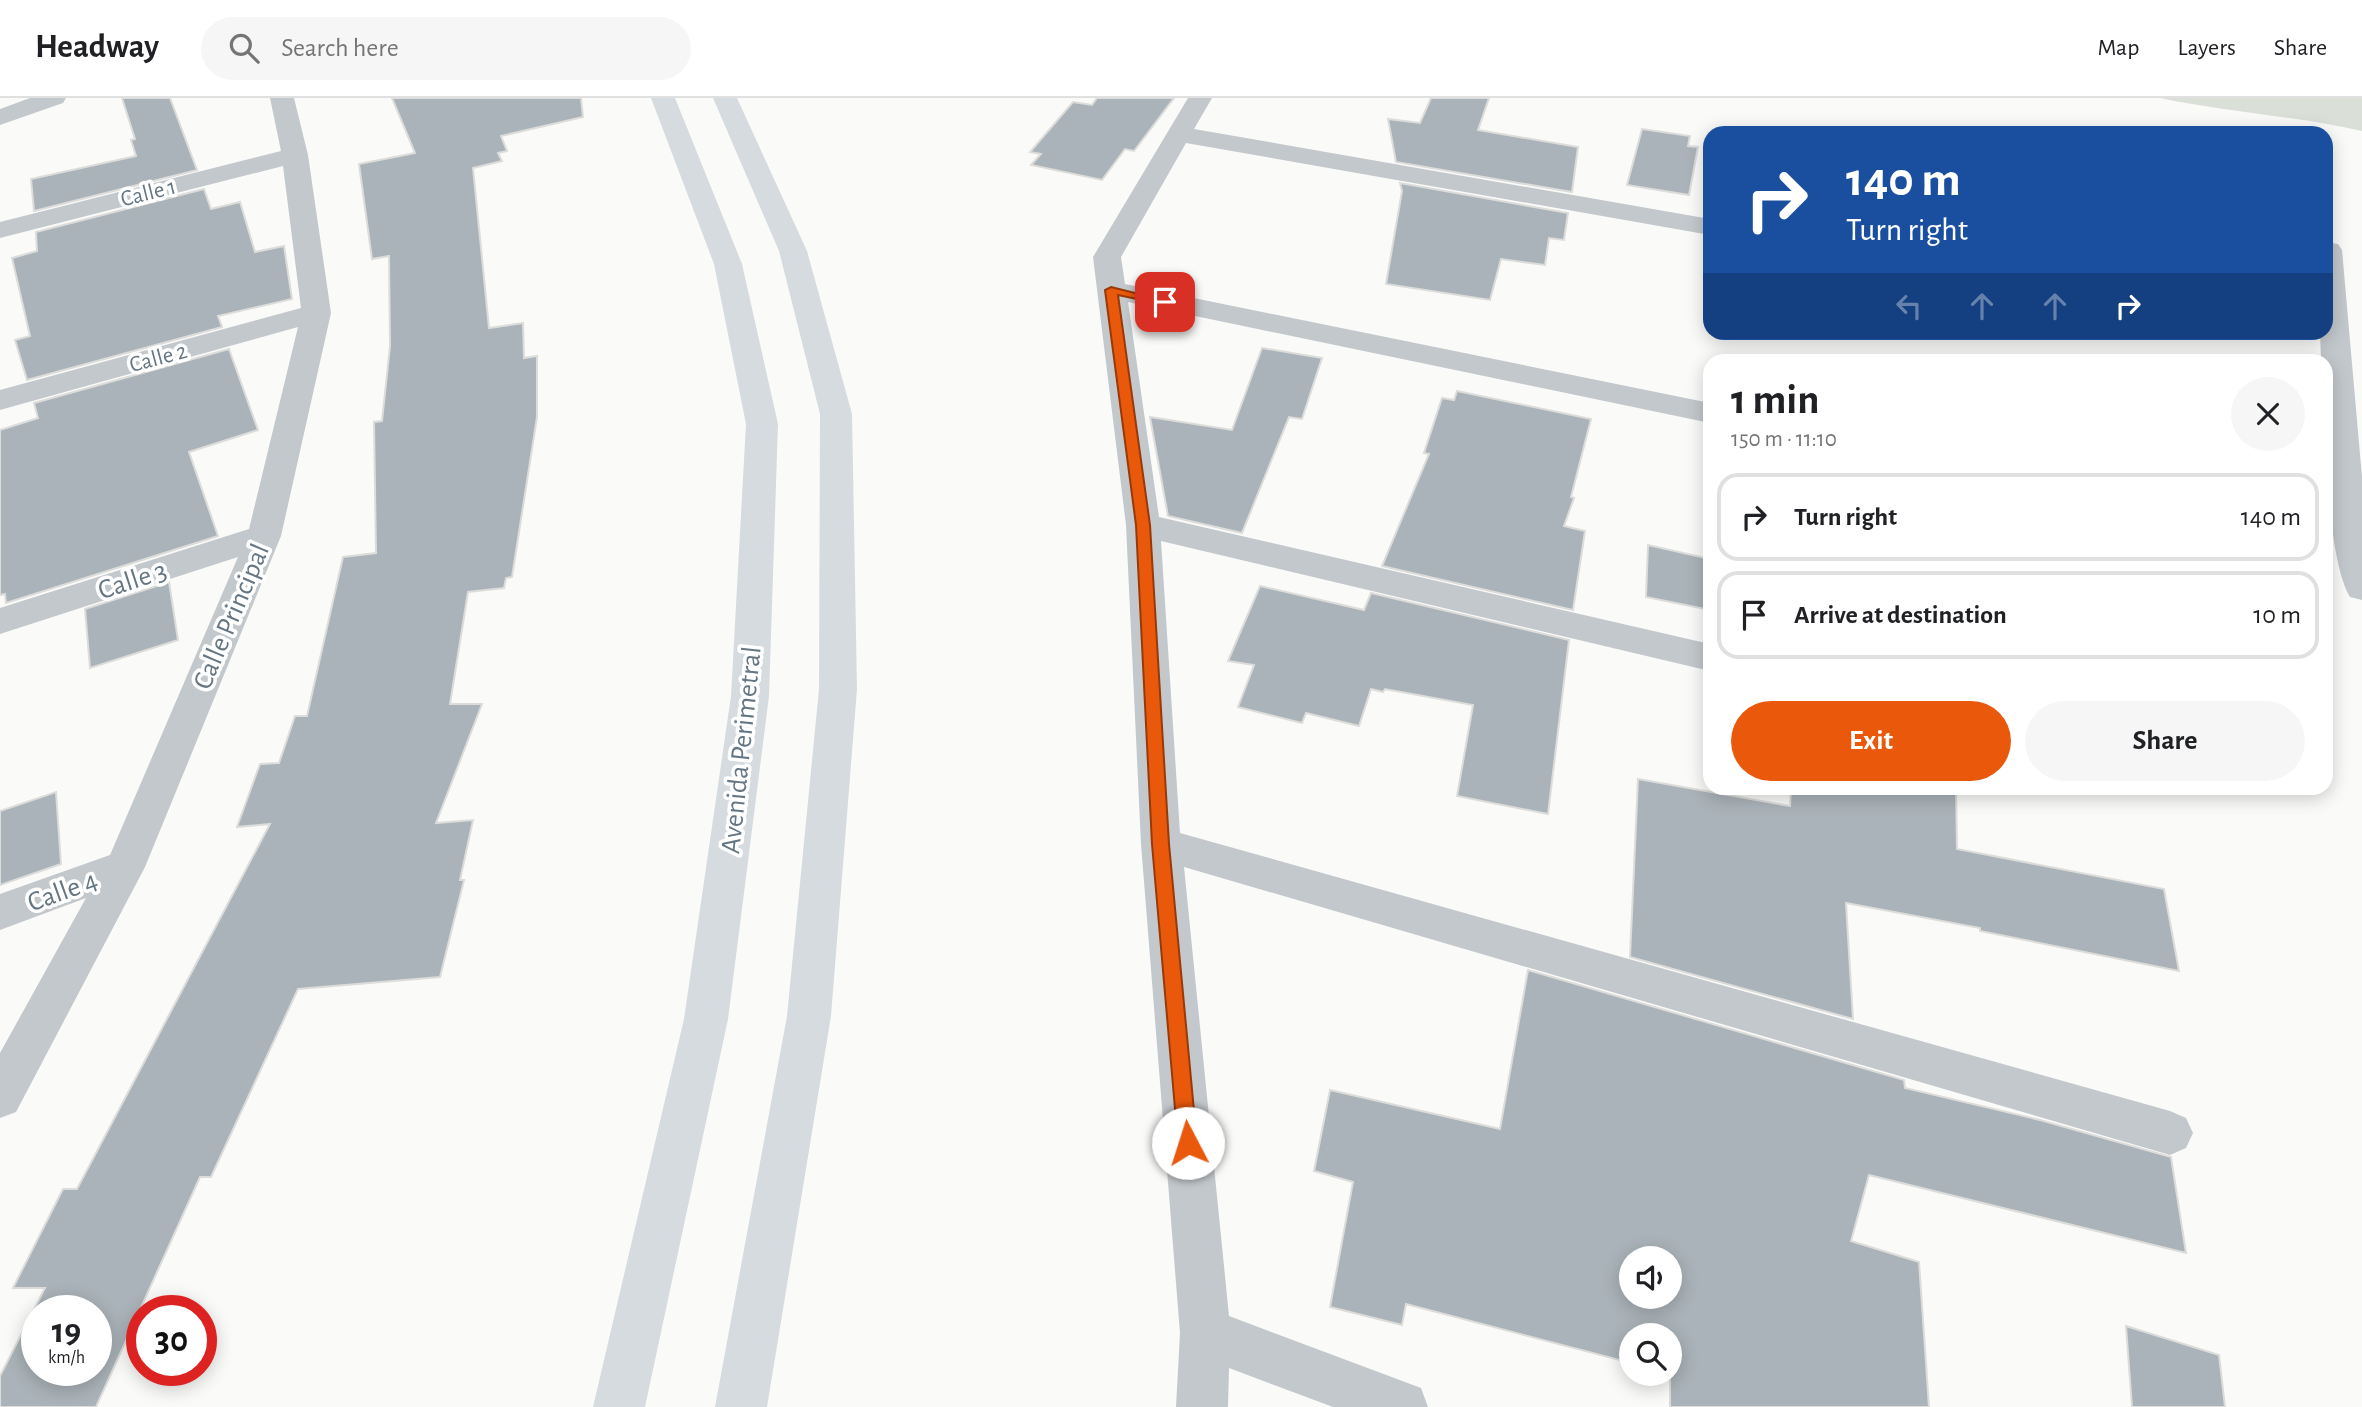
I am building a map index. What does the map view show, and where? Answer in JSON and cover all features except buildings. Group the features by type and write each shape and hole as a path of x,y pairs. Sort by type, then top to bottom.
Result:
{"main road":[{"name":"Avenida Perimetral","path":"619,1407 706,1019 750,696 762,424 728,264 663,98"},
{"path":"725,98 793,251 836,414 838,689 809,1016 741,1407"}],"street":[{"path":"0,117 54,98"},
{"name":"Calle Principal","path":"0,1097 125,867 264,536 316,313 295,155 282,98"},
{"path":"1200,98 1107,257 1143,525 1161,844 1205,1333 1202,1407"},
{"path":"1177,134 1703,226"},
{"name":"Calle 1","path":"0,230 295,155"},
{"path":"1111,290 1703,412"},
{"name":"Calle 2","path":"0,400 316,313"},
{"path":"2333,314 2350,533 2362,588"},
{"path":"1143,525 1703,656"},
{"name":"Calle 3","path":"0,621 264,536"},
{"path":"1161,844 2170,1133"},
{"name":"Calle 4","path":"0,912 125,867"},
{"path":"1205,1333 1402,1407"}],"shaded area":[{"path":"2160,98 2362,98 2362,131 2312,121"}],"route":[{"path":"1165,302 1111,290 1143,525 1161,844 1188,1143"}]}
